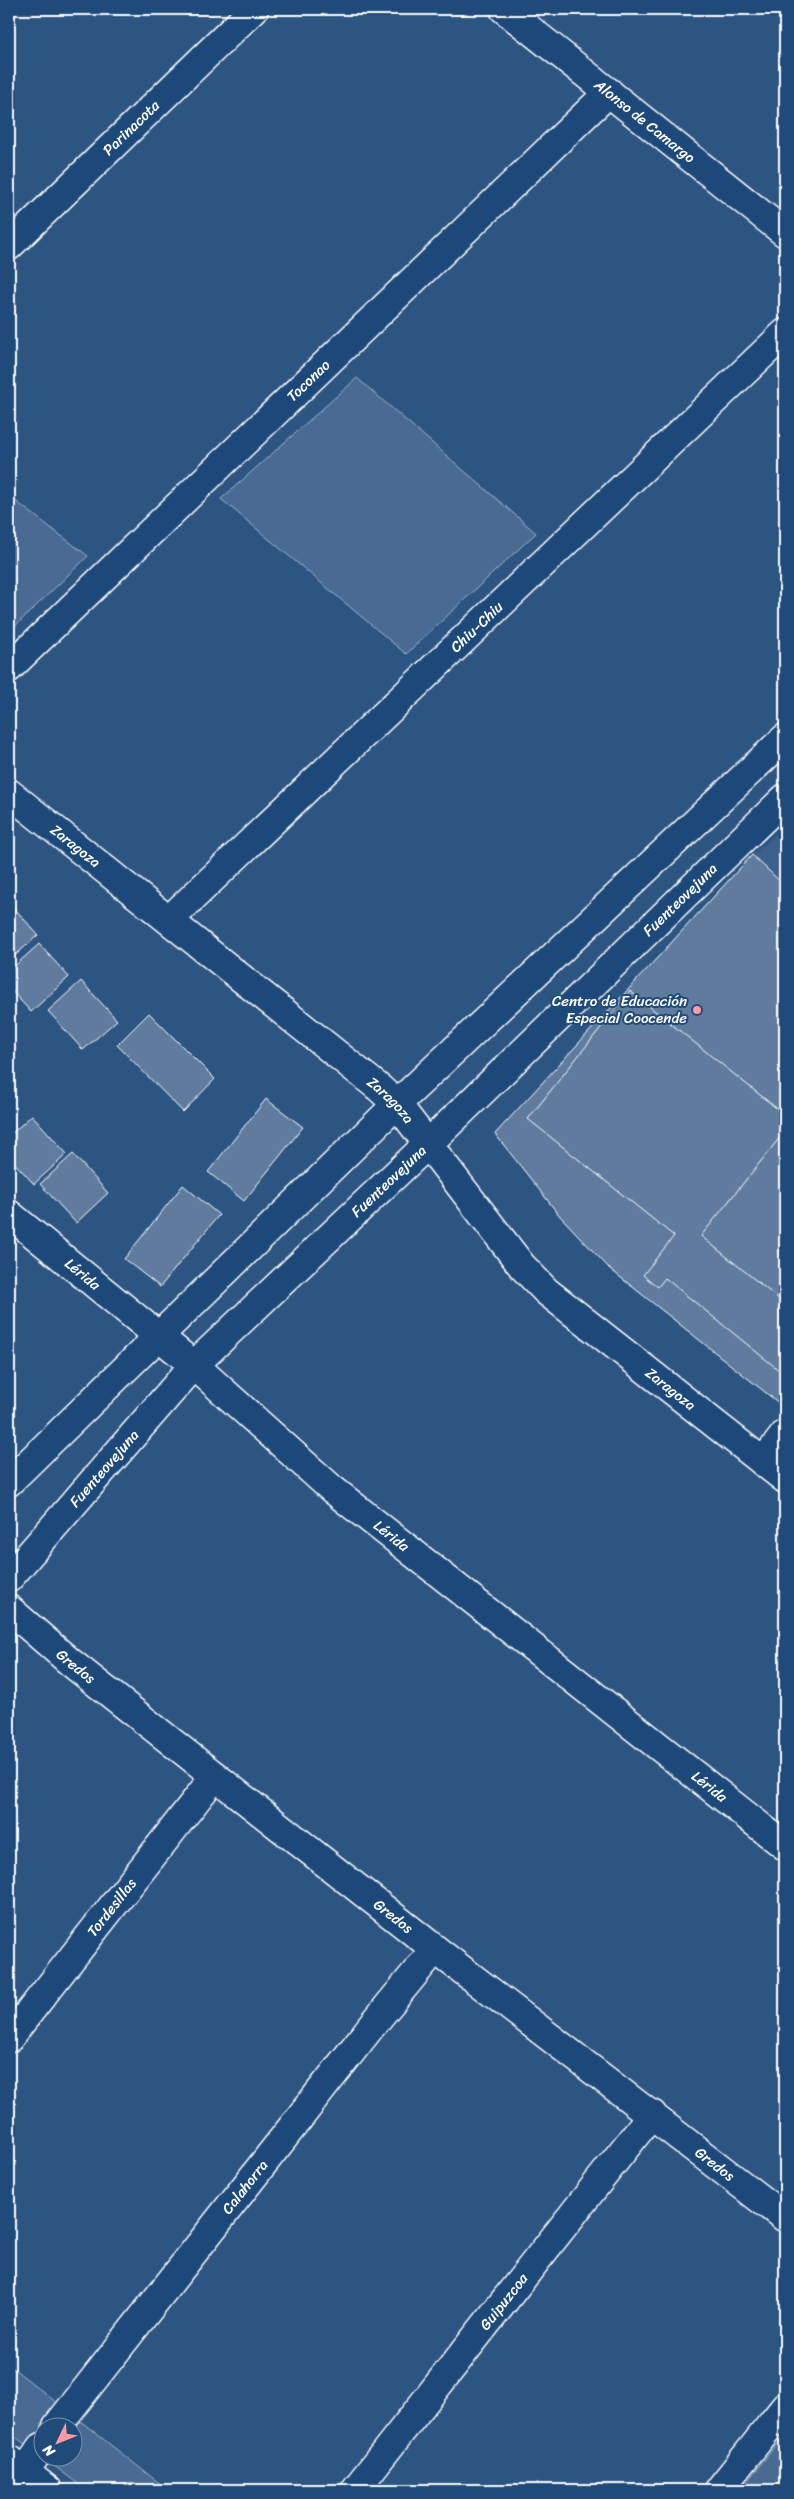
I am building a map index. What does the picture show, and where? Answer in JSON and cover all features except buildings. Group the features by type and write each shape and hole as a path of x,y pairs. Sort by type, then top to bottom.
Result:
{"street":[{"name":"Parinacota","path":"9,246 254,9"},
{"name":"Alonso de Camargo","path":"504,9 785,233"},
{"name":"Toconao","path":"9,668 608,92"},
{"name":"Chiu-Chiu","path":"169,920 785,333"},
{"path":"9,1482 397,1104 785,738"},
{"name":"Zaragoza","path":"9,793 397,1104 522,1266 546,1291 785,1479"},
{"name":"Fuenteovejuna","path":"9,1578 194,1365 428,1143 785,798"},
{"name":"Lérida","path":"9,1214 194,1365 332,1489 785,1846"},
{"path":"763,1462 785,1434"},
{"name":"Gredos","path":"9,1608 70,1662 434,1949 652,2114 785,2218"},
{"name":"Tordesillas","path":"9,2038 215,1776"},
{"name":"Calahorra","path":"65,2416 434,1949"},
{"name":"Guipuzcoa","path":"356,2490 652,2114"},
{"path":"719,2490 785,2407"},
{"path":"32,2454 17,2465 48,2490"}],"shaded area":[{"path":"357,378 536,533 406,654 221,499"},
{"path":"9,496 88,556 9,632"},
{"path":"785,827 785,886 752,855"},
{"path":"9,2365 74,2416 32,2416 32,2449 9,2432"},
{"path":"82,2422 168,2490 86,2490 54,2466 82,2466"},
{"path":"785,2434 785,2490 740,2490"}],"place":[{"name":"Centro de Educación Especial Coocende","path":"697,1010"}]}
